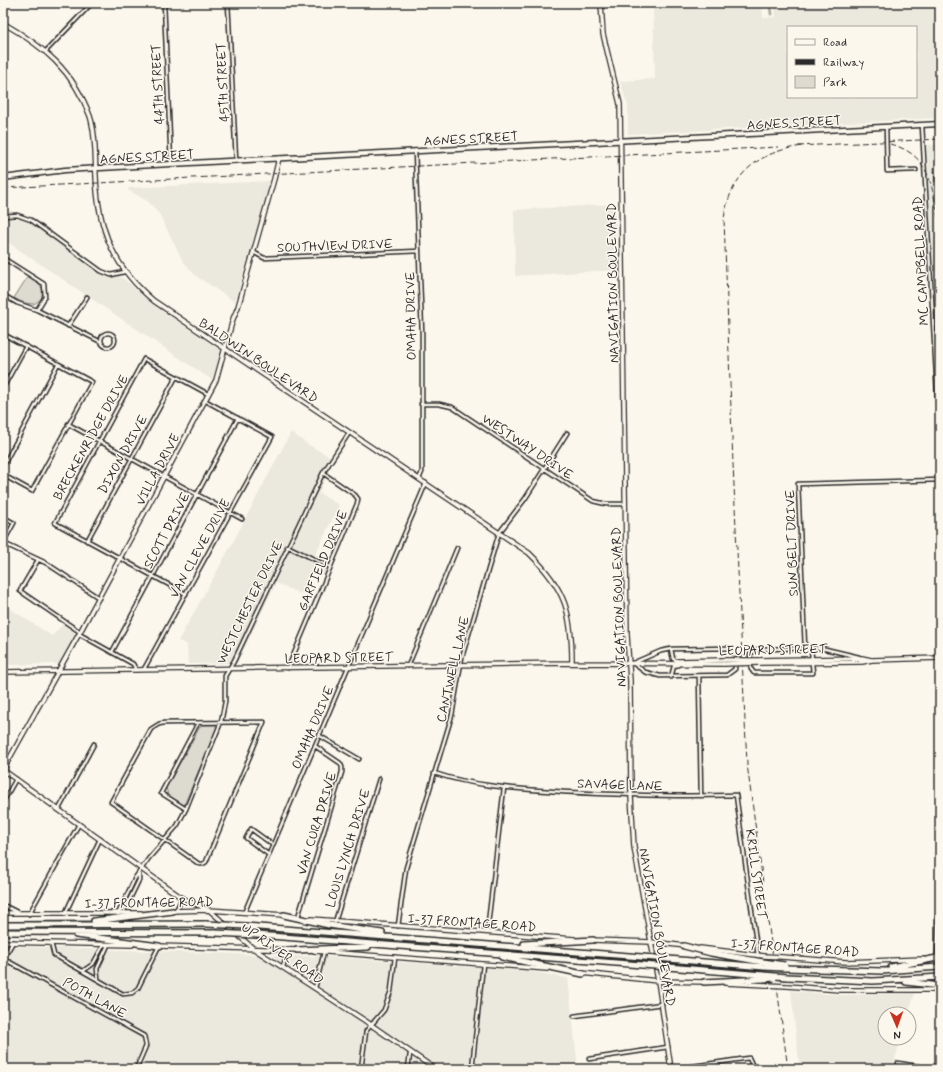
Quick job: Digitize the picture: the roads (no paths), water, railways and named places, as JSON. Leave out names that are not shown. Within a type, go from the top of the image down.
[{"type":"highway","points":[[73,924],[174,911]]},
{"type":"highway","points":[[284,915],[329,925],[429,940]]},
{"type":"highway","points":[[3,924],[206,924],[504,945],[809,969],[882,970],[940,967]]},
{"type":"highway","points":[[3,932],[215,933],[257,935],[668,967],[763,977]]},
{"type":"highway","points":[[64,932],[159,946]]},
{"type":"highway","points":[[504,945],[593,940]]},
{"type":"highway","points":[[684,946],[763,965]]},
{"type":"highway","points":[[297,950],[354,947],[407,947]]},
{"type":"highway","points":[[479,953],[583,974]]},
{"type":"highway","points":[[846,970],[892,967],[938,957]]},
{"type":"highway","points":[[704,982],[763,977],[891,980],[940,977]]},
{"type":"highway","points":[[891,980],[940,986]]},
{"type":"main road","name":"NAVIGATION BOULEVARD","points":[[601,3],[603,34],[620,104],[624,504],[631,663],[631,796],[634,847],[640,887],[652,942],[672,1069]]},
{"type":"main road","points":[[939,3],[940,24]]},
{"type":"main road","name":"BALDWIN BOULEVARD","points":[[3,23],[46,51],[62,66],[82,100],[90,117],[100,216],[108,241],[124,272],[154,301],[349,434],[426,483],[529,553],[542,566],[561,594],[568,610],[572,632],[572,663]]},
{"type":"main road","name":"AGNES STREET","points":[[3,178],[96,168],[940,124]]},
{"type":"main road","name":"VILLA DRIVE","points":[[3,770],[80,633],[216,380],[232,318],[238,307],[278,158]]},
{"type":"main road","name":"LEOPARD STREET","points":[[812,661],[862,658],[872,660]]},
{"type":"main road","name":"LEOPARD STREET","points":[[3,672],[572,663],[759,661],[862,662],[872,660],[940,658]]},
{"type":"main road","name":"UP RIVER ROAD","points":[[3,770],[182,898],[209,910],[254,948],[371,1025],[410,1054],[435,1069]]},
{"type":"main road","name":"I-37 FRONTAGE ROAD","points":[[3,913],[123,914],[209,910],[284,915],[335,922],[398,927],[593,940],[652,942],[758,956],[846,962],[938,957]]},
{"type":"main road","points":[[3,942],[104,943],[297,950],[537,967],[583,974],[658,981],[788,986],[840,990],[940,990]]},
{"type":"street","points":[[46,51],[92,3]]},
{"type":"street","name":"44TH STREET","points":[[164,3],[171,164]]},
{"type":"street","name":"45TH STREET","points":[[228,3],[236,161]]},
{"type":"street","name":"MC CAMPBELL ROAD","points":[[922,125],[940,444]]},
{"type":"street","points":[[886,127],[887,171],[916,170]]},
{"type":"street","name":"OMAHA DRIVE","points":[[415,151],[422,333],[422,472],[418,478]]},
{"type":"street","points":[[3,216],[17,215],[31,220],[101,271],[111,275],[124,272]]},
{"type":"street","name":"SOUTHVIEW DRIVE","points":[[253,252],[264,258],[419,252]]},
{"type":"street","points":[[3,258],[44,284],[45,296],[38,310]]},
{"type":"street","points":[[3,294],[17,303],[38,310],[108,347],[113,345],[115,339],[112,334],[106,333],[101,336],[101,342]]},
{"type":"street","points":[[68,326],[87,297]]},
{"type":"street","points":[[3,334],[92,382],[32,491],[3,475]]},
{"type":"street","points":[[3,388],[26,346]]},
{"type":"street","name":"BRECKENRIDGE DRIVE","points":[[87,541],[55,523],[144,359],[176,377]]},
{"type":"street","points":[[3,466],[58,364]]},
{"type":"street","points":[[176,377],[209,394]]},
{"type":"street","name":"DIXON DRIVE","points":[[87,541],[176,377]]},
{"type":"street","points":[[206,401],[238,418]]},
{"type":"street","name":"WESTWAY DRIVE","points":[[421,404],[452,407],[593,501],[606,504],[624,504]]},
{"type":"street","name":"VAN CLEVE DRIVE","points":[[144,670],[272,436],[238,418]]},
{"type":"street","name":"SCOTT DRIVE","points":[[112,652],[238,418]]},
{"type":"street","points":[[68,424],[242,519]]},
{"type":"street","name":"CANTWELL LANE","points":[[398,927],[406,868],[452,715],[460,665],[499,533],[525,499],[543,468],[567,433]]},
{"type":"street","name":"WESTCHESTER DRIVE","points":[[139,874],[149,858],[177,826],[186,810],[221,722],[225,702],[225,676],[323,473],[349,434]]},
{"type":"street","name":"GARFIELD DRIVE","points":[[288,668],[358,499],[355,495],[323,473]]},
{"type":"street","name":"SUN BELT DRIVE","points":[[805,648],[798,484],[940,480]]},
{"type":"street","name":"OMAHA DRIVE","points":[[245,912],[426,483]]},
{"type":"street","points":[[3,517],[14,523],[3,543],[38,560],[99,598]]},
{"type":"street","points":[[87,541],[186,594]]},
{"type":"street","points":[[287,546],[330,567]]},
{"type":"street","points":[[408,666],[457,548]]},
{"type":"street","points":[[38,560],[20,591],[80,633],[133,664],[136,670]]},
{"type":"street","points":[[727,648],[732,650],[735,654],[735,669],[732,673],[727,675],[671,677],[645,672],[631,663],[661,651],[671,649],[727,648]]},
{"type":"street","points":[[811,648],[813,673],[754,673],[750,669],[750,654],[752,651],[811,648],[830,650],[862,658]]},
{"type":"street","points":[[671,649],[674,658],[678,663],[674,666],[671,677]]},
{"type":"street","points":[[699,676],[700,796]]},
{"type":"street","points":[[221,722],[264,722],[206,862],[199,864],[111,802],[151,729],[159,724],[221,722]]},
{"type":"street","points":[[186,810],[161,793],[198,723]]},
{"type":"street","points":[[320,736],[359,759]]},
{"type":"street","points":[[59,810],[94,744]]},
{"type":"street","name":"VAN CURA DRIVE","points":[[298,917],[342,772],[342,767],[340,764],[315,746]]},
{"type":"street","name":"SAVAGE LANE","points":[[434,773],[455,780],[504,788],[631,796],[736,795]]},
{"type":"street","points":[[3,802],[16,779]]},
{"type":"street","name":"LOUIS LYNCH DRIVE","points":[[335,922],[379,780]]},
{"type":"street","points":[[486,933],[504,788]]},
{"type":"street","name":"KRILL STREET","points":[[736,795],[758,956]]},
{"type":"street","points":[[29,914],[79,824]]},
{"type":"street","points":[[269,855],[246,838],[251,829],[273,845]]},
{"type":"street","points":[[65,914],[100,839]]},
{"type":"street","points":[[118,914],[135,878],[139,874]]},
{"type":"street","points":[[123,914],[139,880],[139,874]]},
{"type":"street","points":[[938,957],[940,881]]},
{"type":"street","points":[[174,911],[182,898]]},
{"type":"street","points":[[3,905],[19,913]]},
{"type":"street","name":"POTH LANE","points":[[13,942],[3,960],[144,1036],[146,1046],[136,1069]]},
{"type":"street","points":[[50,943],[54,955],[123,994],[132,993],[138,988],[159,946]]},
{"type":"street","points":[[83,971],[91,967],[104,943]]},
{"type":"street","points":[[98,980],[97,969],[109,944]]},
{"type":"street","points":[[283,967],[288,950]]},
{"type":"street","points":[[315,989],[324,952]]},
{"type":"street","points":[[361,1069],[366,1031],[384,1010],[391,991],[395,957]]},
{"type":"street","points":[[95,961],[99,963]]},
{"type":"street","points":[[472,1069],[483,963]]},
{"type":"street","points":[[574,1016],[662,1004]]},
{"type":"street","points":[[589,1059],[668,1047]]},
{"type":"street","points":[[408,1069],[410,1054]]},
{"type":"street","points":[[672,1069],[749,1058],[754,1069]]},
{"type":"street","points":[[898,1063],[935,1069]]},
{"type":"waterway","points":[[770,3],[771,14]]},
{"type":"railway","points":[[798,146],[940,139]]},
{"type":"railway","points":[[890,144],[904,149],[915,156],[922,165],[932,186],[940,224]]},
{"type":"railway","points":[[788,1069],[747,764],[733,464],[724,219],[727,203],[733,189],[740,177],[749,168],[760,159],[773,153],[803,146]]},
{"type":"railway","points":[[3,188],[778,147]]},
{"type":"railway","points":[[934,167],[935,185]]}]
